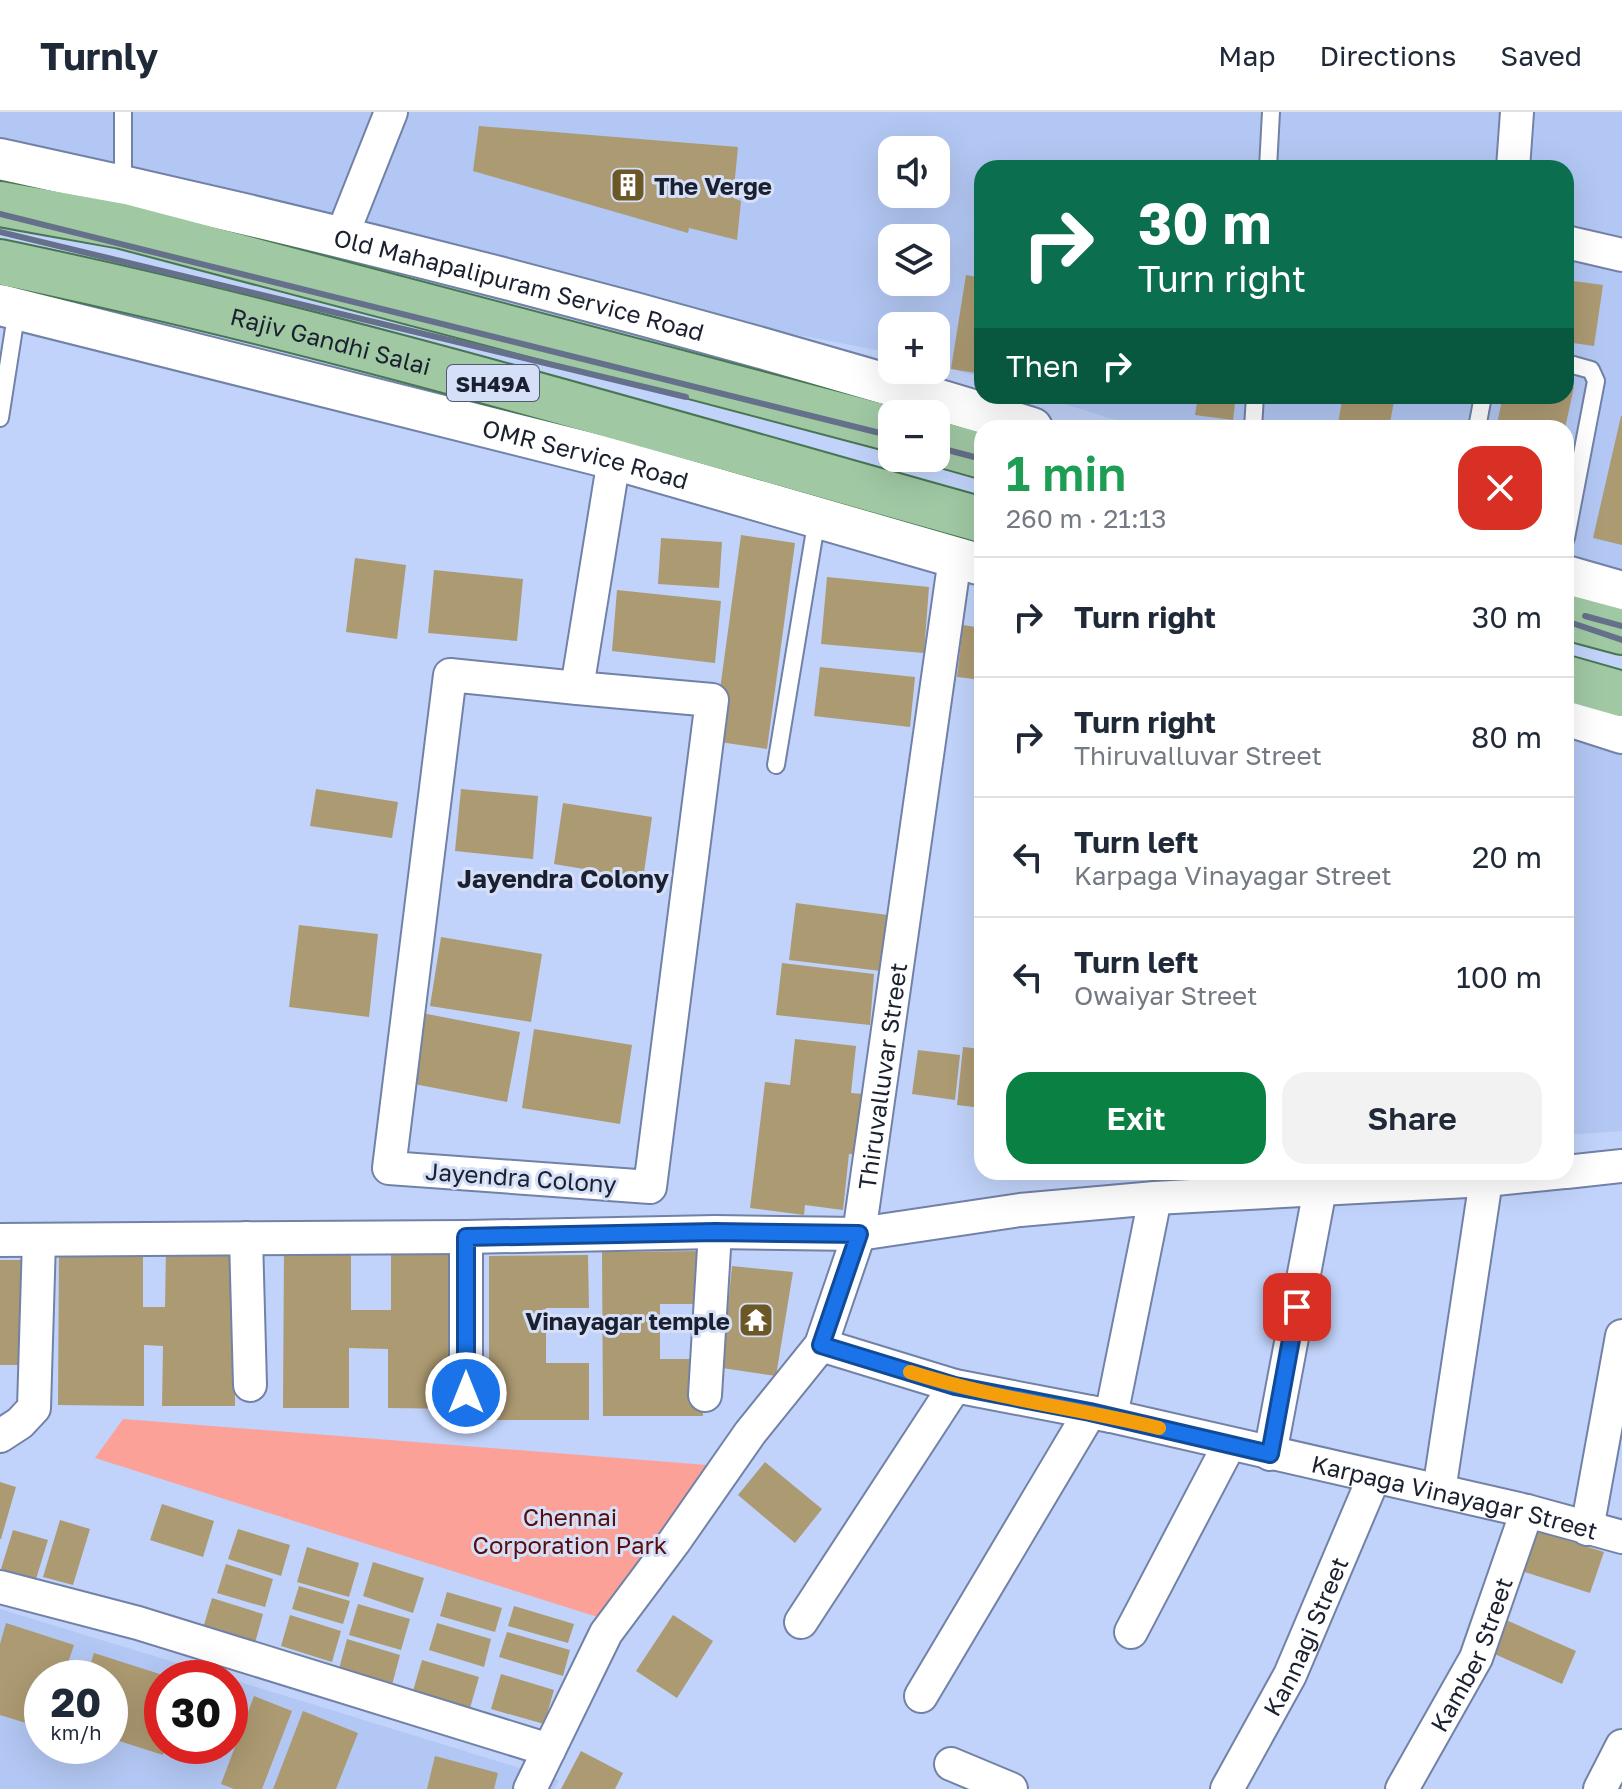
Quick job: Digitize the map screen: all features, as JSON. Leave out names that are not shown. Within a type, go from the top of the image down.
[{"type":"main road","name":"SH49A","points":[[0,204],[122,226],[878,425]]},
{"type":"main road","name":"Rajiv Gandhi Salai","points":[[14,286],[105,284],[609,414],[974,518]]},
{"type":"main road","points":[[950,447],[974,454]]},
{"type":"main road","points":[[1574,619],[1622,632]]},
{"type":"main road","points":[[1574,680],[1622,694]]},
{"type":"street","points":[[341,238],[391,112]]},
{"type":"street","points":[[1514,160],[1517,112]]},
{"type":"street","name":"Old Mahapalipuram Service Road","points":[[0,159],[532,285],[903,388],[1006,420]]},
{"type":"street","points":[[1574,244],[1622,255]]},
{"type":"street","name":"OMR Service Road","points":[[14,286],[968,562]]},
{"type":"street","points":[[577,688],[614,459]]},
{"type":"street","name":"Thiruvalluvar Street","points":[[530,1789],[606,1633],[750,1433],[821,1345],[859,1234],[968,562]]},
{"type":"street","points":[[1574,578],[1622,592]]},
{"type":"street","name":"Jayendra Colony","points":[[450,675],[577,688],[712,700],[650,1187],[389,1168],[450,675]]},
{"type":"street","points":[[1574,718],[1622,733]]},
{"type":"street","points":[[1574,1171],[1622,1166]]},
{"type":"street","points":[[0,1240],[715,1232],[859,1234],[1020,1210],[1155,1198],[1486,1180],[1439,1491]]},
{"type":"street","points":[[1270,1454],[1320,1189]]},
{"type":"street","points":[[921,1696],[1100,1414],[1155,1198]]},
{"type":"street","points":[[705,1395],[715,1232]]},
{"type":"street","points":[[466,1237],[466,1393]]},
{"type":"street","points":[[246,1238],[250,1385]]},
{"type":"street","points":[[0,1436],[20,1423],[34,1408],[39,1240]]},
{"type":"street","points":[[1587,1529],[1622,1336]]},
{"type":"street","name":"Karpaga Vinayagar Street","points":[[821,1345],[955,1386],[1100,1414],[1527,1511],[1622,1537]]},
{"type":"street","points":[[801,1622],[955,1386]]},
{"type":"street","points":[[1131,1632],[1229,1445]]},
{"type":"street","name":"Kannagi Street","points":[[1227,1789],[1290,1675],[1374,1477]]},
{"type":"street","name":"Kamber Street","points":[[1402,1789],[1476,1658],[1527,1511]]},
{"type":"street","points":[[0,1587],[138,1623],[549,1750]]},
{"type":"street","points":[[1600,1789],[1622,1746]]},
{"type":"street","points":[[951,1764],[1011,1789]]},
{"type":"lane","points":[[123,112],[123,186]]},
{"type":"lane","points":[[1268,160],[1271,112]]},
{"type":"lane","points":[[0,418],[14,286]]},
{"type":"lane","points":[[1574,365],[1591,370],[1596,381],[1574,496]]},
{"type":"lane","points":[[776,765],[817,518]]},
{"type":"shaded area","points":[[0,112],[1622,112],[1622,578],[1574,563],[1574,420],[1116,420],[1064,404],[1574,404],[1574,160],[974,160],[974,376],[950,368],[950,312],[878,312],[878,350],[0,181]]},
{"type":"shaded area","points":[[1574,734],[1622,745],[1622,1131],[1574,1134]]},
{"type":"shaded area","points":[[0,1609],[167,1660],[144,1660],[144,1764],[248,1764],[248,1685],[559,1780],[554,1789],[0,1789]]},
{"type":"green space","name":"Chennai Corporation Park","points":[[123,1419],[707,1465],[604,1619],[95,1458]]},
{"type":"building","name":"The Verge","points":[[479,126],[738,147],[733,198],[741,201],[737,240],[689,228],[688,233],[473,171]]},
{"type":"building","points":[[966,275],[974,276],[974,373],[951,369]]},
{"type":"building","points":[[1574,281],[1603,285],[1594,346],[1574,343]]},
{"type":"building","points":[[1197,404],[1235,404],[1233,420],[1195,415]]},
{"type":"building","points":[[1342,404],[1394,404],[1390,420],[1338,420]]},
{"type":"building","points":[[1501,404],[1570,404],[1567,420],[1498,420]]},
{"type":"building","points":[[1622,416],[1622,545],[1593,538]]},
{"type":"building","points":[[741,535],[795,543],[767,749],[713,741]]},
{"type":"building","points":[[661,538],[722,542],[719,588],[658,584]]},
{"type":"building","points":[[355,558],[406,565],[397,639],[346,632]]},
{"type":"building","points":[[434,570],[523,579],[517,641],[428,633]]},
{"type":"building","points":[[827,577],[929,587],[924,653],[821,644]]},
{"type":"building","points":[[617,590],[721,601],[715,663],[612,651]]},
{"type":"building","points":[[963,625],[974,627],[974,679],[957,677]]},
{"type":"building","points":[[820,667],[915,677],[910,727],[814,716]]},
{"type":"building","points":[[316,789],[398,802],[392,838],[310,826]]},
{"type":"building","points":[[461,789],[538,796],[533,859],[455,851]]},
{"type":"building","points":[[563,803],[652,817],[643,879],[554,864]]},
{"type":"building","points":[[796,903],[888,915],[881,971],[789,960]]},
{"type":"building","points":[[299,925],[378,934],[369,1017],[289,1007]]},
{"type":"building","points":[[441,937],[542,954],[531,1022],[430,1006]]},
{"type":"building","points":[[782,963],[874,974],[870,1025],[776,1015]]},
{"type":"building","points":[[422,1013],[520,1032],[507,1102],[409,1083]]},
{"type":"building","points":[[534,1029],[632,1045],[620,1124],[522,1108]]},
{"type":"building","points":[[795,1039],[856,1046],[851,1093],[865,1094],[858,1155],[849,1154],[843,1210],[805,1205],[804,1215],[750,1208],[765,1082],[790,1085]]},
{"type":"building","points":[[963,1047],[974,1048],[974,1107],[957,1105]]},
{"type":"building","points":[[918,1050],[960,1055],[955,1100],[912,1094]]},
{"type":"building","points":[[59,1246],[143,1247],[143,1307],[165,1307],[166,1247],[235,1247],[235,1406],[162,1406],[163,1346],[144,1345],[144,1406],[58,1405]]},
{"type":"building","points":[[284,1249],[351,1249],[351,1310],[391,1310],[391,1249],[461,1250],[461,1409],[388,1408],[388,1349],[349,1348],[349,1408],[283,1408]]},
{"type":"building","points":[[702,1251],[703,1304],[660,1304],[660,1359],[702,1359],[703,1416],[603,1416],[602,1252]]},
{"type":"building","points":[[588,1255],[589,1308],[546,1308],[546,1363],[589,1363],[589,1420],[489,1420],[489,1256]]},
{"type":"building","points":[[0,1260],[31,1260],[29,1365],[0,1365]]},
{"type":"building","name":"Vinayagar temple","points":[[732,1266],[793,1272],[776,1376],[722,1368]]},
{"type":"building","points":[[765,1462],[822,1509],[795,1543],[738,1495]]},
{"type":"building","points":[[0,1482],[16,1487],[1,1539],[0,1539]]},
{"type":"building","points":[[162,1504],[214,1521],[203,1557],[150,1540]]},
{"type":"building","points":[[60,1520],[90,1529],[73,1585],[43,1577]]},
{"type":"building","points":[[238,1529],[290,1545],[281,1576],[228,1559]]},
{"type":"building","points":[[13,1530],[48,1540],[36,1579],[1,1569]]},
{"type":"building","points":[[1535,1530],[1604,1552],[1590,1593],[1522,1571]]},
{"type":"building","points":[[307,1547],[359,1563],[349,1597],[297,1582]]},
{"type":"building","points":[[373,1562],[424,1578],[413,1613],[363,1596]]},
{"type":"building","points":[[226,1564],[273,1579],[265,1607],[217,1593]]},
{"type":"building","points":[[299,1586],[350,1601],[343,1624],[292,1609]]},
{"type":"building","points":[[447,1592],[502,1608],[495,1632],[440,1616]]},
{"type":"building","points":[[212,1598],[263,1614],[255,1643],[203,1628]]},
{"type":"building","points":[[358,1604],[410,1619],[401,1650],[349,1635]]},
{"type":"building","points":[[514,1606],[574,1624],[568,1643],[508,1626]]},
{"type":"building","points":[[290,1615],[341,1631],[332,1662],[281,1646]]},
{"type":"building","points":[[673,1615],[713,1641],[677,1698],[636,1671]]},
{"type":"building","points":[[1504,1619],[1576,1651],[1562,1684],[1490,1652]]},
{"type":"building","points":[[6,1623],[74,1645],[69,1660],[24,1660],[24,1722],[0,1715],[0,1644]]},
{"type":"building","points":[[437,1623],[491,1639],[484,1667],[429,1650]]},
{"type":"building","points":[[507,1632],[570,1650],[563,1676],[499,1657]]},
{"type":"building","points":[[347,1639],[400,1655],[392,1685],[339,1669]]},
{"type":"building","points":[[94,1653],[116,1660],[92,1660]]},
{"type":"building","points":[[422,1660],[479,1677],[470,1708],[413,1691]]},
{"type":"building","points":[[128,1664],[144,1669],[144,1749],[128,1744]]},
{"type":"building","points":[[501,1674],[554,1690],[544,1724],[491,1709]]},
{"type":"building","points":[[254,1696],[292,1711],[262,1789],[234,1789],[221,1784],[228,1764],[248,1764],[248,1712]]},
{"type":"building","points":[[303,1711],[358,1733],[336,1789],[273,1789]]},
{"type":"building","points":[[581,1751],[623,1773],[615,1789],[561,1789]]},
{"type":"building","points":[[435,1756],[498,1773],[494,1789],[427,1789]]},
{"type":"railway","points":[[0,214],[878,433]]},
{"type":"railway","points":[[0,232],[686,397]]},
{"type":"railway","points":[[950,451],[974,457]]},
{"type":"railway","points":[[1585,616],[1622,626]]},
{"type":"railway","points":[[1574,624],[1622,640]]},
{"type":"slow traffic","points":[[910,1372],[955,1386],[1159,1428]]},
{"type":"place","name":"The Verge","points":[[628,185]]},
{"type":"place","name":"Vinayagar temple","points":[[756,1320]]},
{"type":"district","name":"Jayendra Colony","points":[[563,878]]},
{"type":"route","points":[[466,1393],[466,1237],[715,1232],[859,1234],[821,1345],[955,1386],[1090,1412],[1270,1454],[1297,1307]]}]
